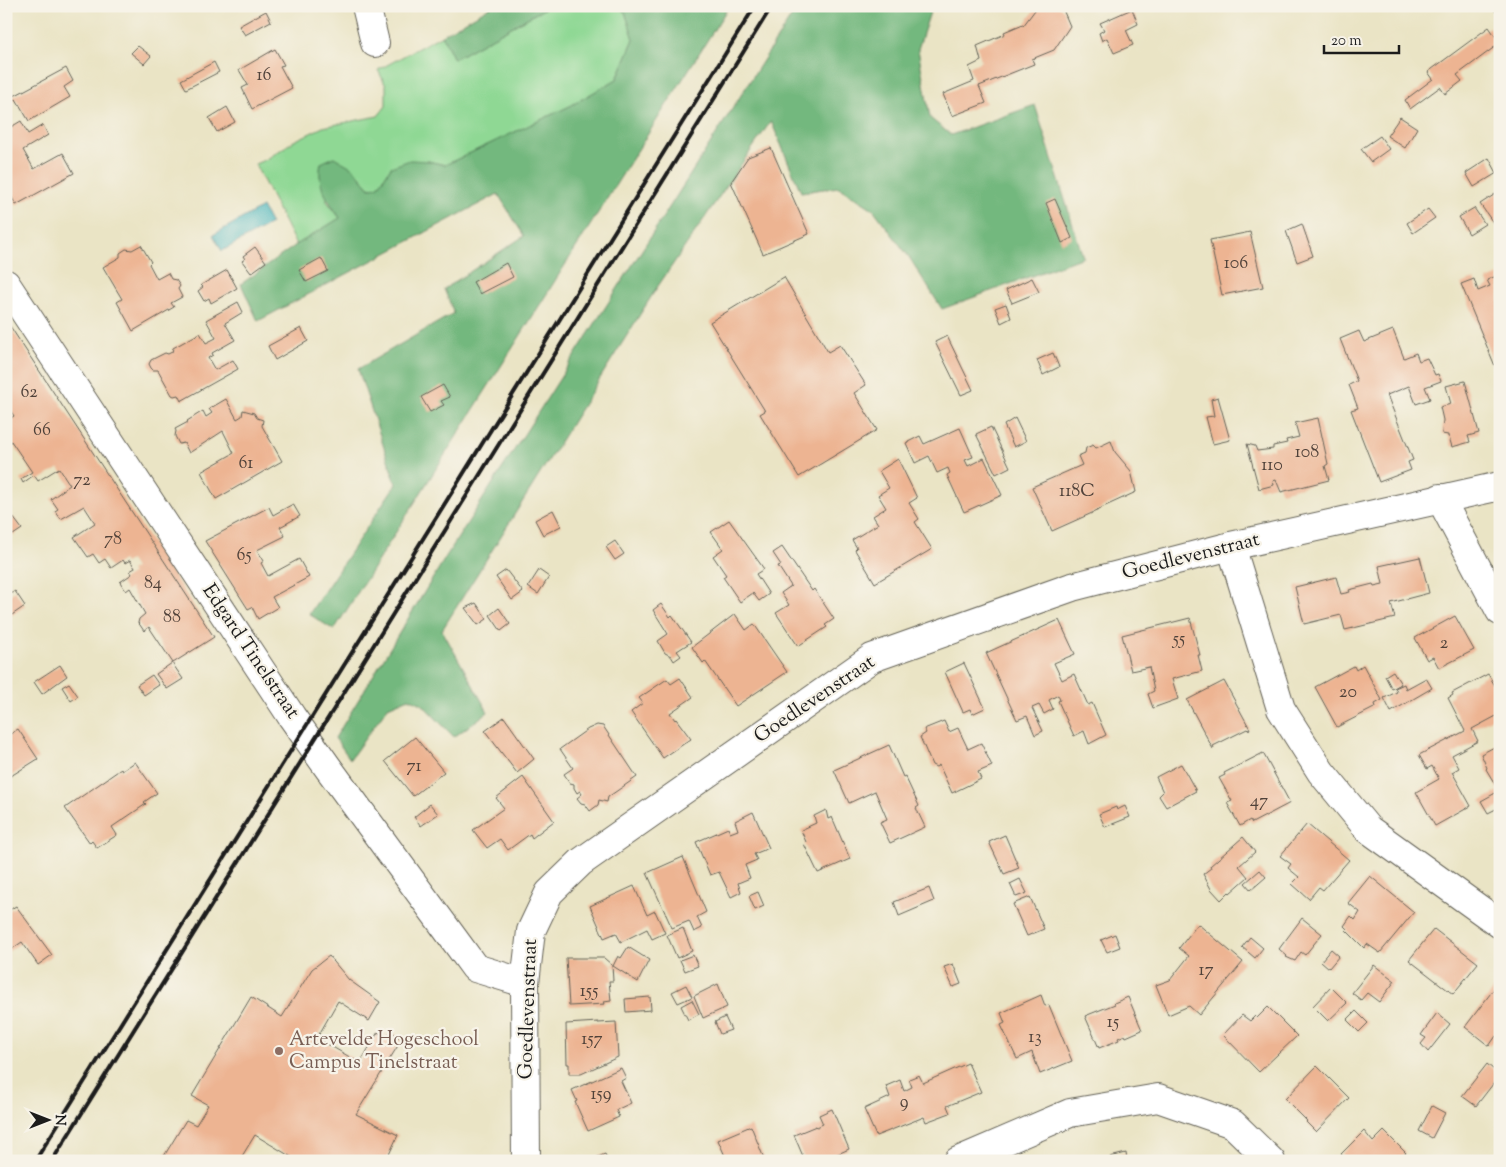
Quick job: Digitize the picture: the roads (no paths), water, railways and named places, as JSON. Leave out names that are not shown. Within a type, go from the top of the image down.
[{"type":"street","points":[[366,6],[375,43]]},
{"type":"street","name":"Edgard Tinelstraat","points":[[6,284],[292,717],[475,968],[525,982]]},
{"type":"street","name":"Goedlevenstraat","points":[[526,1161],[525,982],[531,931],[549,893],[581,862],[872,658],[1072,587],[1231,546],[1500,486]]},
{"type":"street","points":[[1440,498],[1500,611]]},
{"type":"street","points":[[1231,546],[1282,709],[1321,772],[1368,830],[1500,924]]},
{"type":"street","points":[[958,1161],[1070,1113],[1158,1098],[1233,1124],[1270,1161]]},
{"type":"water","points":[[262,207],[271,224],[222,251],[213,235]]},
{"type":"railway","points":[[35,1161],[755,6]]},
{"type":"railway","points":[[52,1161],[772,6]]},
{"type":"place","name":"Artevelde Hogeschool Campus Tinelstraat","points":[[279,1051]]}]
